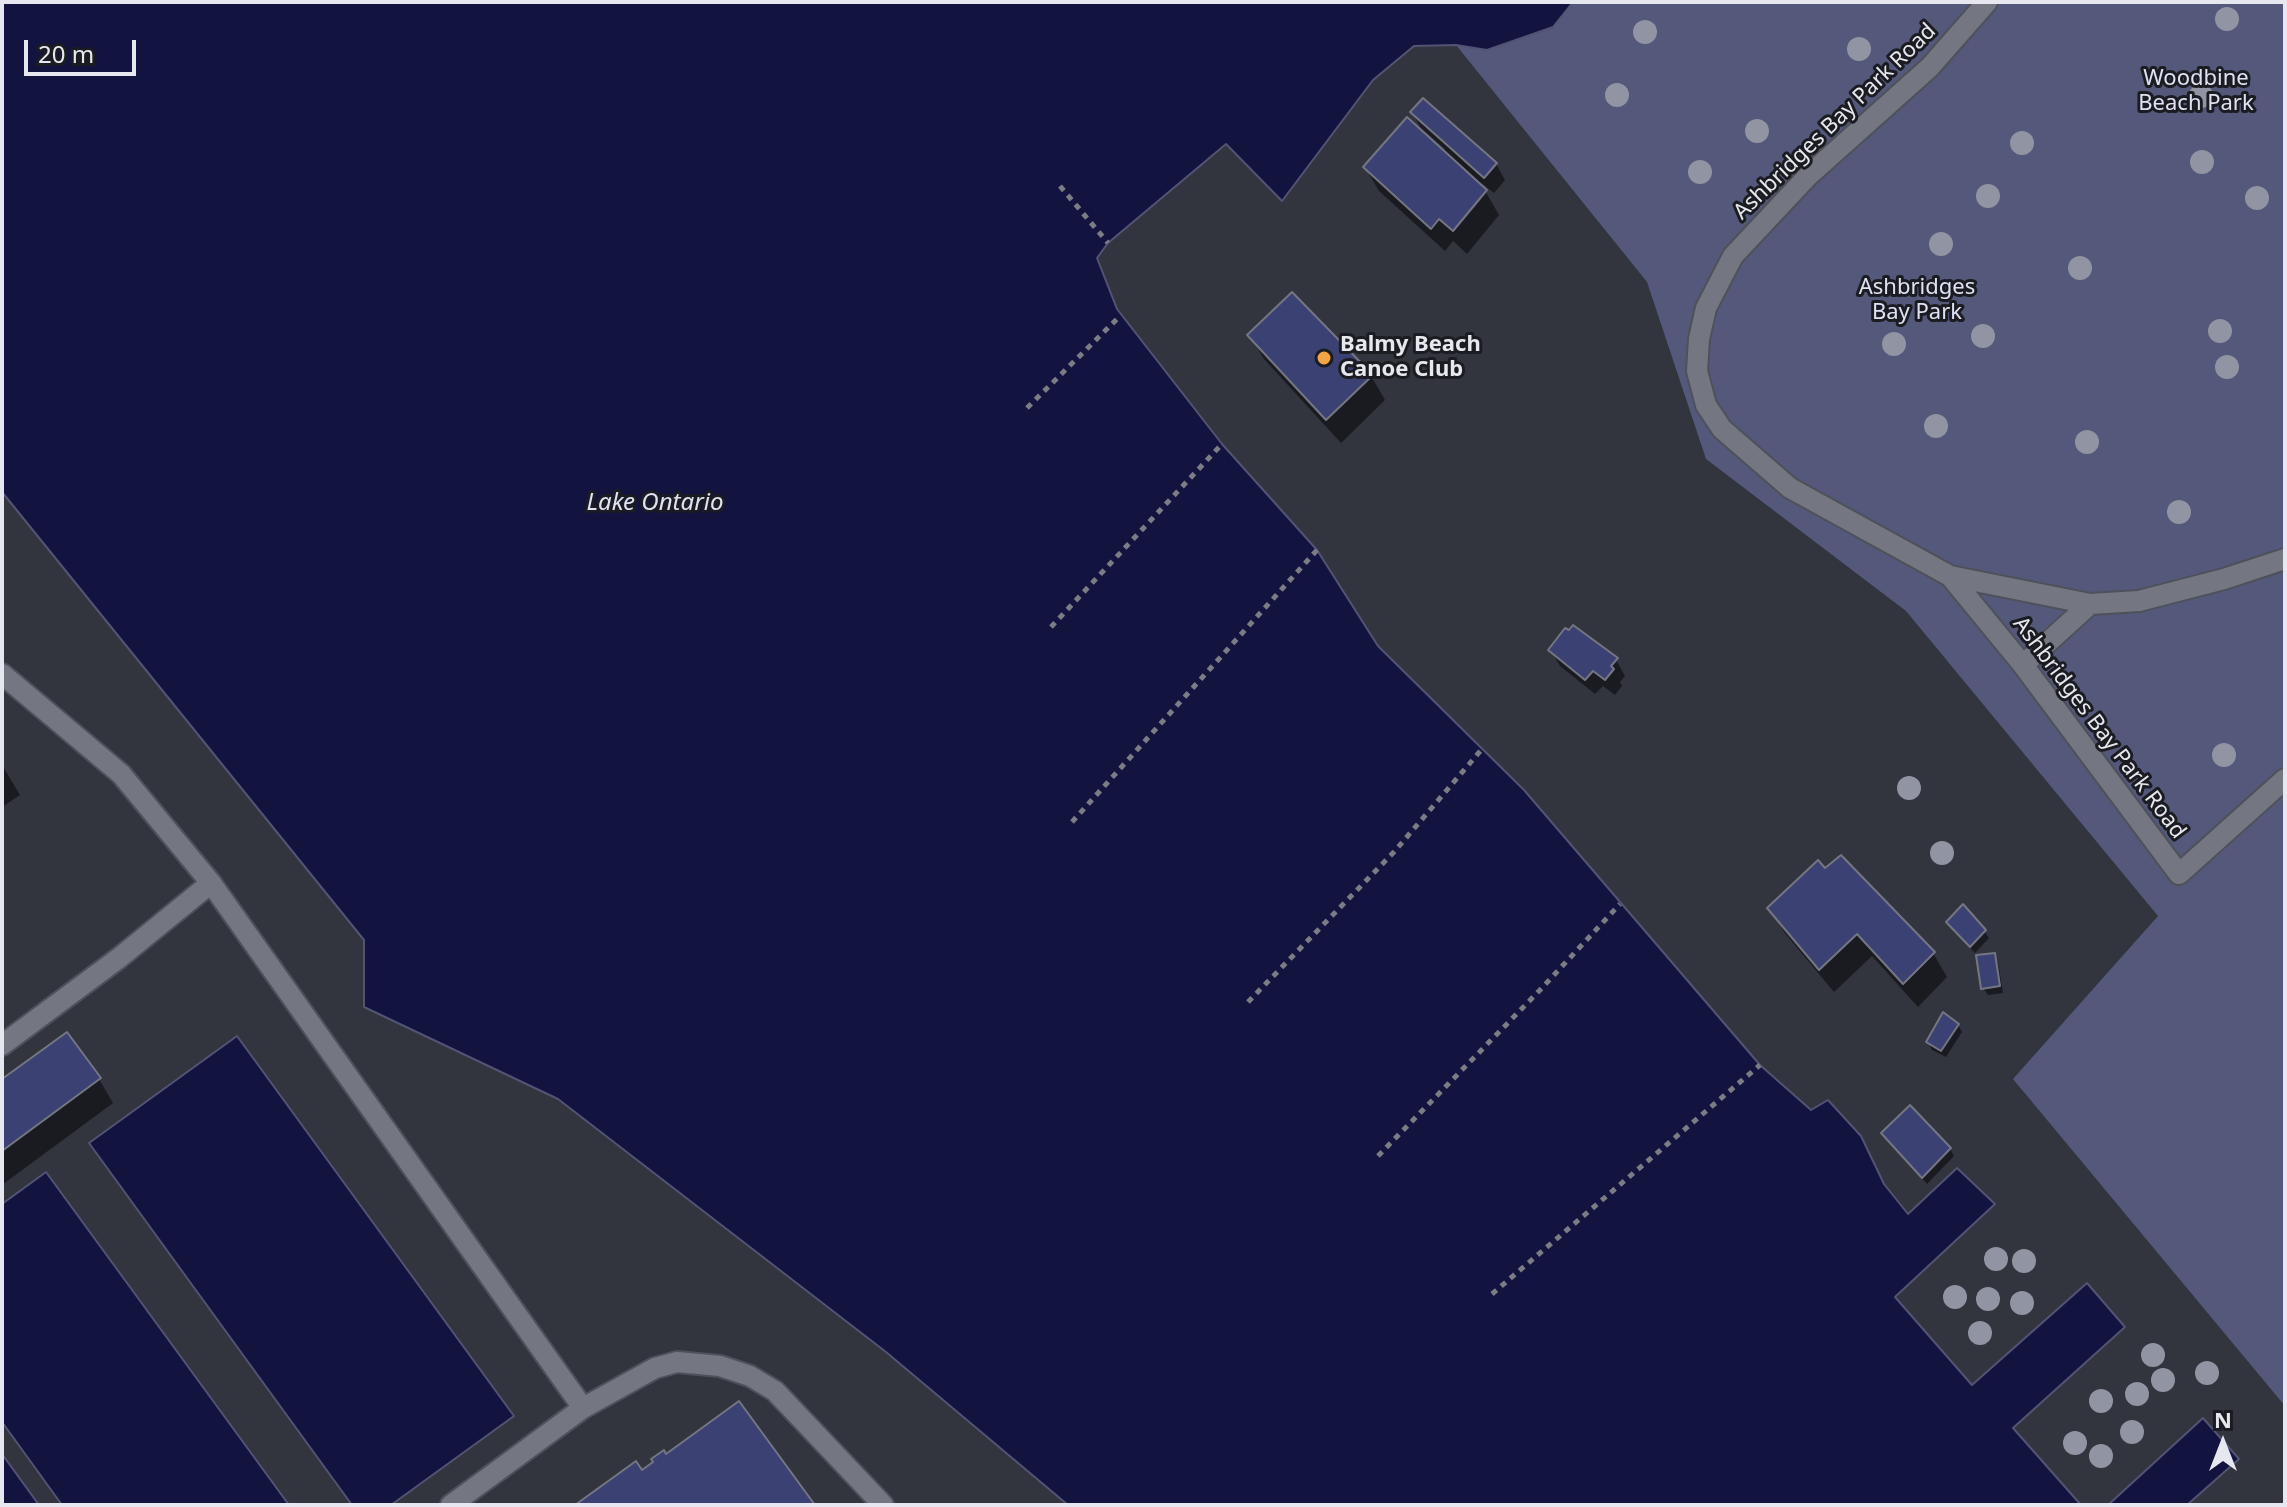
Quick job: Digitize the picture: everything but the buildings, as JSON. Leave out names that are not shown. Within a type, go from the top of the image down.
[{"type":"lane","name":"Ashbridges Bay Park Road","points":[[1987,2],[1930,67],[1808,176],[1733,256],[1706,308],[1699,339],[1697,371],[1706,405],[1722,429],[1790,488],[1950,576],[2090,604],[2139,601],[2285,559]]},
{"type":"lane","name":"Ashbridges Bay Park Road","points":[[1950,576],[2023,665],[2179,874],[2285,779]]},
{"type":"lane","points":[[2023,665],[2090,604]]},
{"type":"lane","points":[[2,674],[121,774],[211,883],[583,1408]]},
{"type":"lane","points":[[2,1045],[119,958],[211,883]]},
{"type":"lane","points":[[451,1505],[583,1408],[667,1364],[699,1363],[733,1370],[761,1381],[786,1401],[883,1505]]},
{"type":"path","points":[[1060,186],[1108,243]]},
{"type":"path","points":[[1027,408],[1117,319]]},
{"type":"path","points":[[1051,627],[1222,444]]},
{"type":"path","points":[[1072,822],[1317,550]]},
{"type":"path","points":[[1248,1002],[1394,852],[1482,749]]},
{"type":"path","points":[[1378,1156],[1620,904]]},
{"type":"path","points":[[1492,1294],[1760,1065]]},
{"type":"green space","name":"Ashbridges Bay Park","points":[[1573,2],[2285,2],[2285,1406],[2013,1079],[2158,916],[1906,611],[1706,459],[1647,282],[1456,45],[1487,50],[1553,28]]},
{"type":"water","name":"Lake Ontario","points":[[2,2],[1573,2],[1553,27],[1487,50],[1456,45],[1414,46],[1373,80],[1282,201],[1226,144],[1108,243],[1097,258],[1117,309],[1222,444],[1317,550],[1378,646],[1524,790],[1760,1065],[1811,1110],[1828,1100],[1861,1136],[1884,1184],[1908,1214],[1957,1168],[1995,1204],[1895,1297],[1972,1385],[2087,1283],[2125,1327],[2013,1428],[2081,1505],[1068,1505],[886,1352],[558,1099],[364,1007],[364,940],[2,492]]},
{"type":"water","points":[[237,1036],[514,1416],[391,1505],[352,1505],[89,1143]]},
{"type":"water","points":[[46,1172],[289,1505],[62,1505],[2,1422],[2,1204]]},
{"type":"water","points":[[2203,1418],[2239,1459],[2187,1505],[2108,1505]]},
{"type":"water","points":[[2,1454],[39,1505],[2,1505]]},
{"type":"place","name":"Balmy Beach Canoe Club","points":[[1324,358]]},
{"type":"park label","name":"Woodbine Beach Park","points":[[2196,92]]}]
